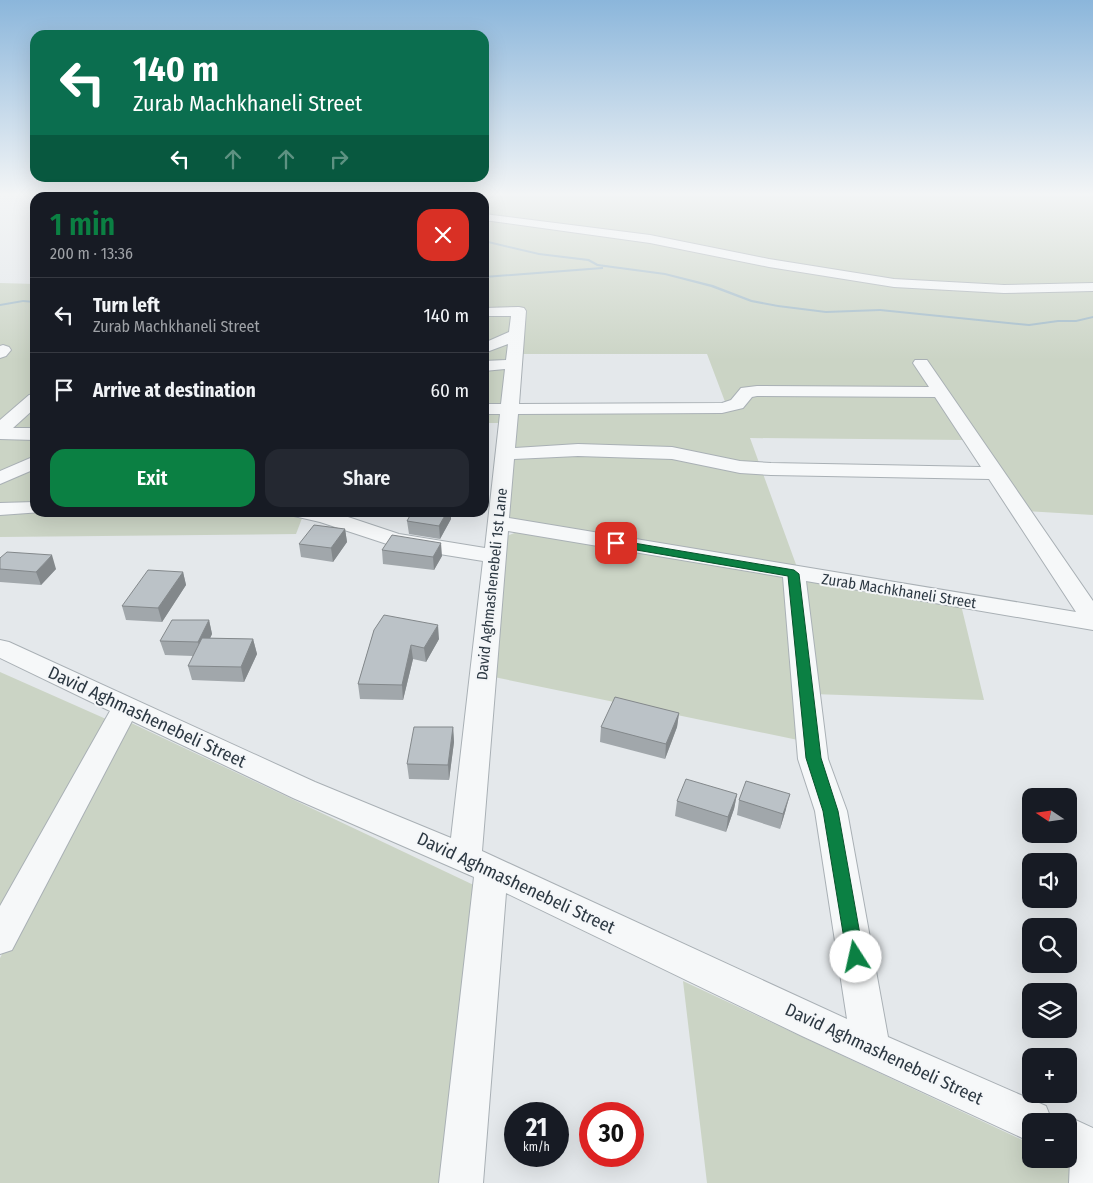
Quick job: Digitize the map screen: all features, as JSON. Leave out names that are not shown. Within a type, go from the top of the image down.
[{"type":"street","points":[[701,249],[769,263],[894,283],[1004,289],[1093,286]]},
{"type":"street","name":"David Aghmashenebeli 1st Lane","points":[[461,1183],[498,523],[492,490],[505,454],[519,311],[489,312]]},
{"type":"street","points":[[489,346],[516,335]]},
{"type":"street","points":[[921,363],[1093,620]]},
{"type":"street","points":[[489,366],[514,364]]},
{"type":"street","points":[[489,409],[722,408],[737,404],[747,392],[757,391],[940,392]]},
{"type":"street","points":[[0,431],[30,404]]},
{"type":"street","points":[[0,431],[30,434]]},
{"type":"street","points":[[505,454],[578,450],[672,453],[740,467],[995,474]]},
{"type":"street","points":[[0,478],[30,464]]},
{"type":"street","points":[[0,509],[30,508]]},
{"type":"street","points":[[329,517],[396,540],[495,556]]},
{"type":"street","name":"Zurab Machkhaneli Street","points":[[498,523],[794,574],[1093,620]]},
{"type":"street","points":[[794,574],[814,758],[831,811],[872,1048]]},
{"type":"street","name":"David Aghmashenebeli Street","points":[[0,648],[304,790],[478,864],[1022,1117]]},
{"type":"street","points":[[0,939],[126,707]]},
{"type":"green space","points":[[489,249],[1093,249],[1093,515],[1025,511],[922,360],[915,359],[965,440],[750,438],[798,570],[490,515],[500,423],[489,423]],"holes":[[[521,354],[707,354],[727,407],[515,407]]]},
{"type":"green space","points":[[0,283],[30,284],[30,517],[302,517],[296,534],[0,537]]},
{"type":"green space","points":[[517,532],[779,575],[787,581],[798,740],[494,677],[507,536]]},
{"type":"green space","points":[[804,580],[961,605],[984,700],[813,694]]},
{"type":"green space","points":[[0,672],[106,719],[0,915]]},
{"type":"green space","points":[[125,720],[480,888],[448,1183],[0,1183],[0,958]]},
{"type":"green space","points":[[683,981],[1022,1140],[1022,1168],[1076,1168],[1076,1183],[707,1183]]},
{"type":"building","points":[[409,517],[444,517],[439,526],[407,521]]},
{"type":"building","points":[[314,525],[345,529],[331,548],[299,544]]},
{"type":"building","points":[[392,535],[441,543],[433,557],[382,550]]},
{"type":"building","points":[[7,552],[52,555],[36,572],[0,569],[0,558]]},
{"type":"building","points":[[148,570],[183,572],[158,608],[122,606]]},
{"type":"building","points":[[384,615],[438,625],[424,648],[411,645],[402,685],[358,684],[374,630]]},
{"type":"building","points":[[172,620],[209,620],[198,642],[160,641]]},
{"type":"building","points":[[202,638],[253,639],[241,667],[188,666]]},
{"type":"building","points":[[615,697],[679,713],[666,744],[601,727]]},
{"type":"building","points":[[414,727],[453,727],[448,765],[407,764]]},
{"type":"building","points":[[686,779],[737,794],[728,817],[677,801]]},
{"type":"building","points":[[746,781],[790,794],[783,814],[739,800]]},
{"type":"waterway","points":[[519,249],[539,254],[589,260],[597,265],[665,274],[712,286],[751,301],[826,312],[880,310],[1029,325],[1058,321],[1076,321],[1093,317]]},
{"type":"waterway","points":[[489,277],[602,268]]},
{"type":"waterway","points":[[0,305],[30,302]]},
{"type":"route","points":[[616,543],[794,574],[814,758],[831,811],[856,957]]}]
